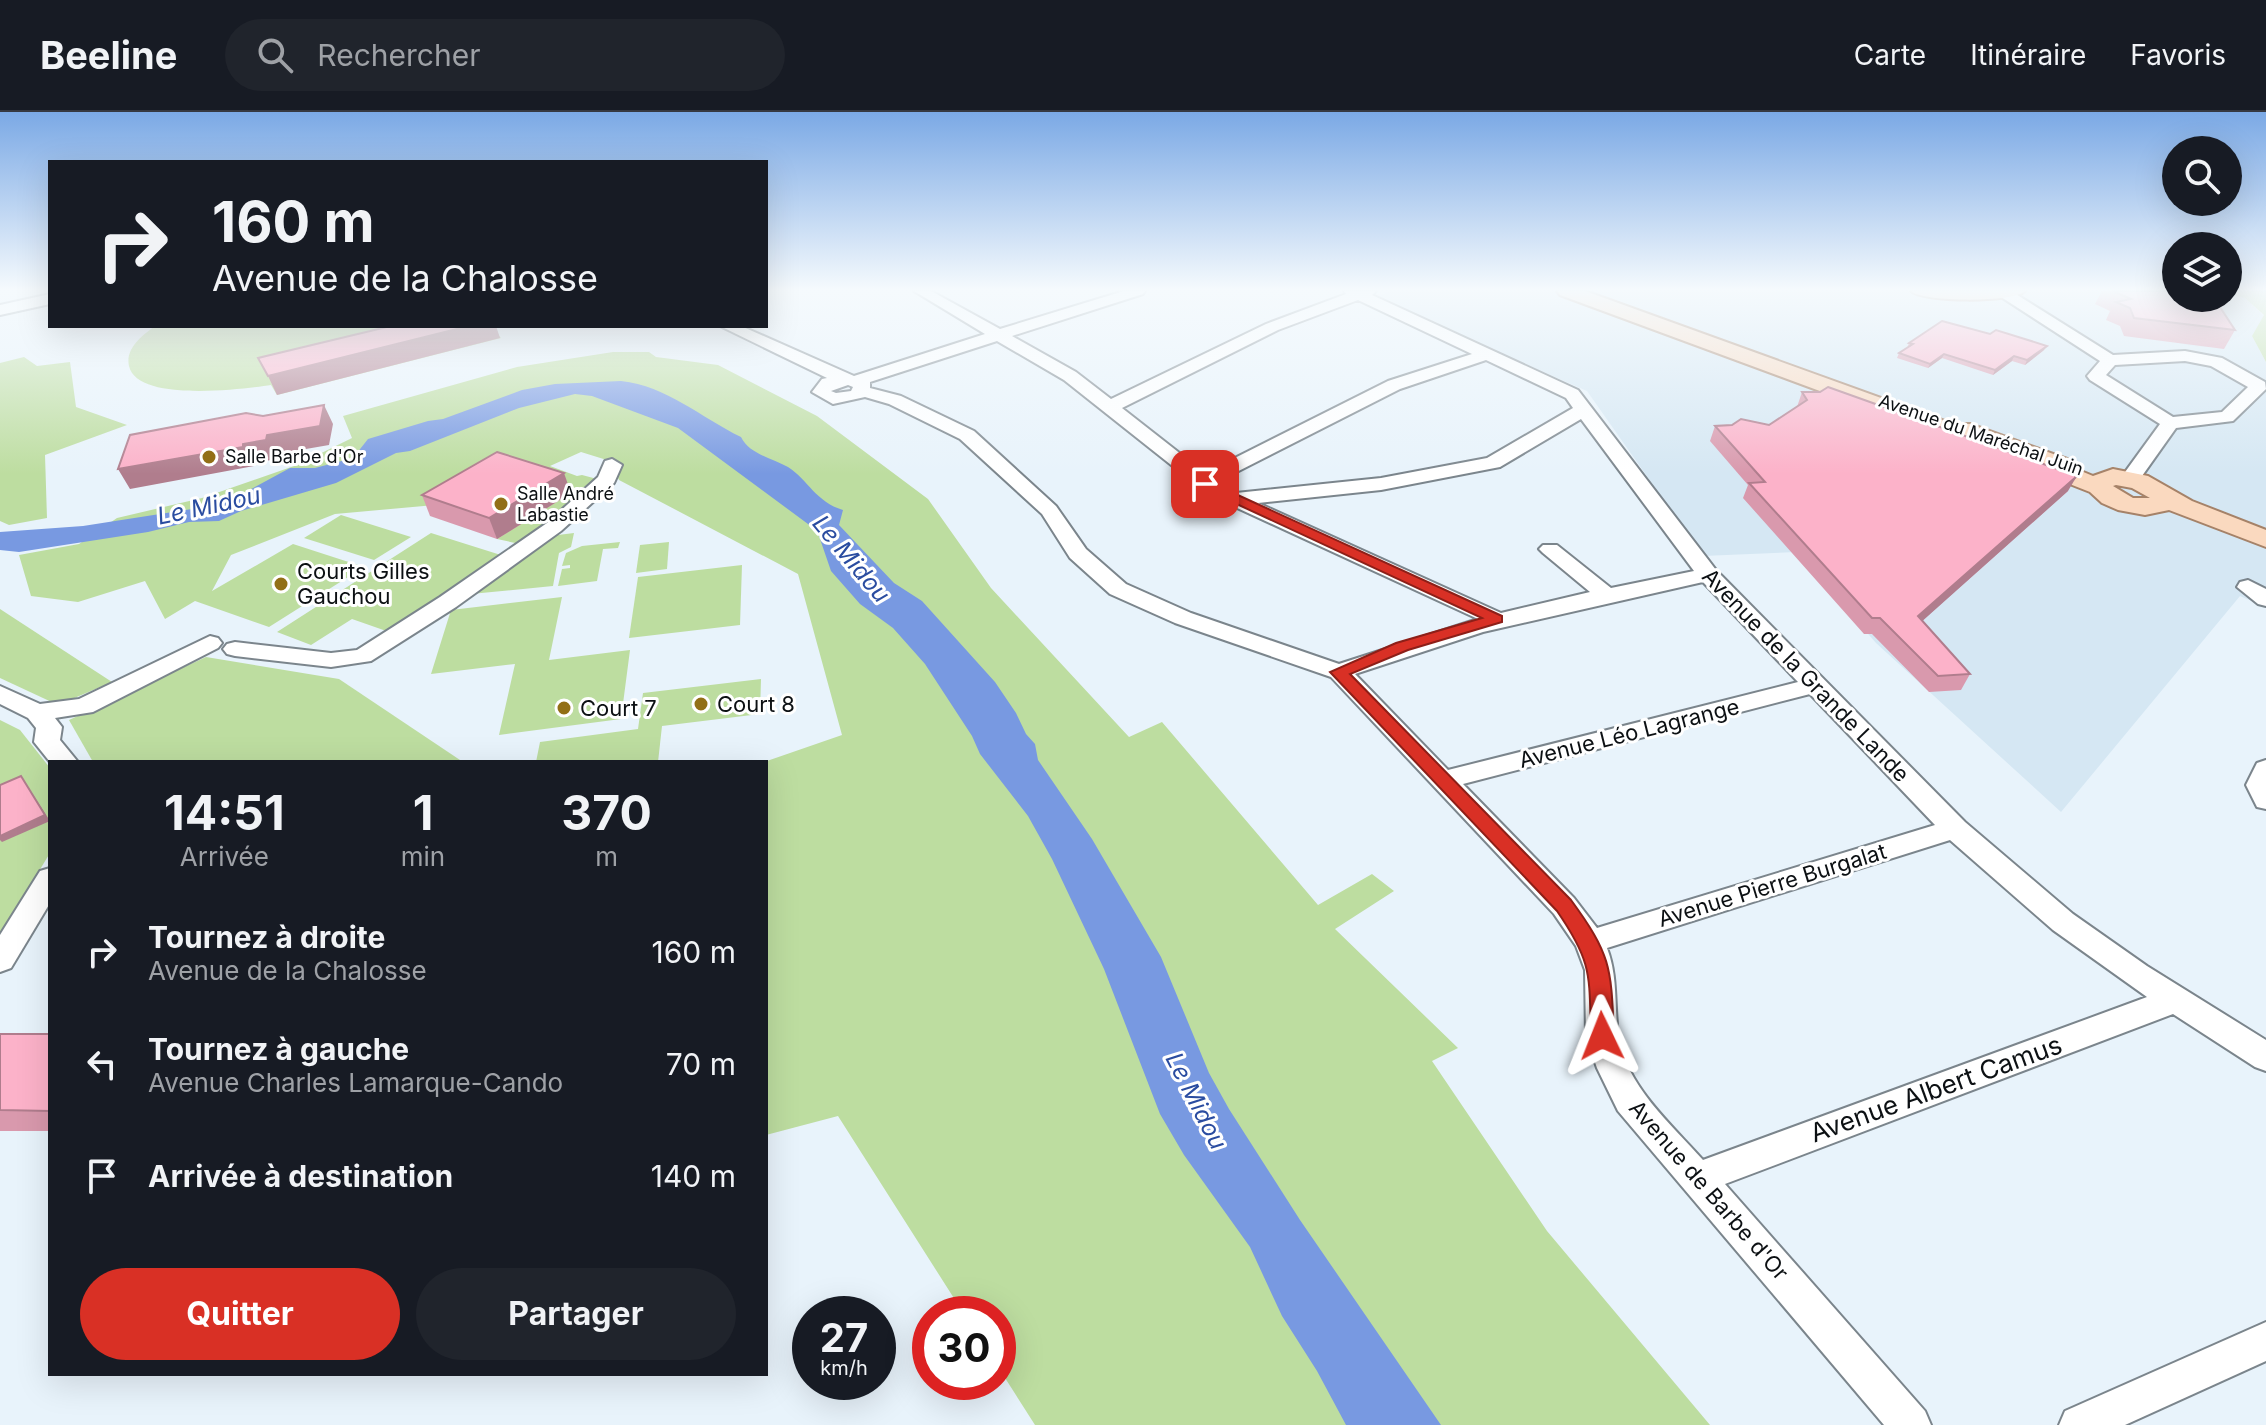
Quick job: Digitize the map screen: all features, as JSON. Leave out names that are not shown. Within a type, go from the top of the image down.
[{"type":"main road","name":"Avenue du Maréchal Juin","points":[[1743,352],[2114,481]]},
{"type":"main road","name":"Avenue du Maréchal Juin","points":[[1748,352],[2061,466],[2114,481]]},
{"type":"main road","points":[[2114,481],[2120,501],[2157,502],[2266,541]]},
{"type":"street","name":"Avenue de Barbe d'Or","points":[[785,352],[967,435],[1049,510],[1078,553],[1118,589],[1183,618],[1339,672],[1564,906],[1590,942],[1600,970],[1602,1036],[1613,1068],[1630,1101],[1911,1425]]},
{"type":"street","points":[[797,358],[822,379],[822,395],[833,399],[853,397],[854,384],[951,352]]},
{"type":"street","points":[[1029,352],[1070,376],[1201,482],[1496,619]]},
{"type":"street","points":[[1109,407],[1221,352]]},
{"type":"street","name":"Avenue de la Grande Lande","points":[[1485,352],[1565,389],[1585,409],[1708,575],[1955,829],[2063,922],[2175,1000],[2266,1057]]},
{"type":"street","points":[[2099,352],[2110,360],[2185,356],[2216,362],[2259,386],[2227,417],[2170,423],[2096,376],[2110,360]]},
{"type":"street","points":[[1201,482],[1394,385],[1489,354]]},
{"type":"street","points":[[1234,499],[1381,484],[1493,463],[1585,409]]},
{"type":"street","points":[[2114,481],[2150,449],[2170,423]]},
{"type":"street","points":[[235,649],[331,660],[363,656],[448,602],[554,527],[607,479],[612,465]]},
{"type":"street","points":[[1550,549],[1608,596]]},
{"type":"street","points":[[1339,672],[1402,647],[1496,619],[1708,575]]},
{"type":"street","points":[[37,712],[84,706],[210,643]]},
{"type":"street","name":"Avenue Léo Lagrange","points":[[1444,780],[1813,686]]},
{"type":"street","points":[[0,694],[37,712],[49,727],[47,742],[63,760]]},
{"type":"street","points":[[2266,769],[2259,785],[2266,800]]},
{"type":"street","name":"Avenue Pierre Burgalat","points":[[1590,942],[1955,829]]},
{"type":"street","points":[[0,960],[48,882]]},
{"type":"street","name":"Avenue Albert Camus","points":[[1696,1179],[2175,1000]]},
{"type":"street","points":[[2079,1425],[2266,1341]]},
{"type":"shaded area","points":[[1497,352],[2261,352],[2266,362],[2266,607],[2240,596],[2061,812],[1876,643],[1797,552],[1703,556],[1587,391]]},
{"type":"green space","points":[[445,352],[277,395],[271,385],[193,391],[151,385],[136,378],[129,366],[130,353]]},
{"type":"green space","points":[[611,352],[649,352],[656,357],[718,365],[817,416],[928,499],[991,588],[1129,737],[1162,722],[1318,905],[1372,874],[1394,891],[1335,929],[1458,1048],[1432,1061],[1547,1231],[1710,1425],[1035,1425],[1016,1395],[1016,1296],[953,1296],[838,1116],[768,1134],[768,761],[842,735],[798,574],[619,480],[610,461],[581,452],[550,466],[577,476],[601,480],[520,544],[497,539],[568,493],[335,514],[231,555],[212,591],[293,544],[364,567],[269,627],[195,601],[165,619],[145,581],[78,602],[31,596],[19,555],[79,544],[117,518],[202,498],[297,465],[352,438],[343,416],[517,367]]},
{"type":"green space","points":[[24,357],[37,366],[70,362],[76,407],[127,425],[45,455],[47,518],[9,525],[0,521],[0,363]]},
{"type":"green space","points":[[341,515],[411,537],[374,560],[304,538]]},
{"type":"green space","points":[[431,533],[504,556],[392,633],[352,619],[311,645],[277,632]]},
{"type":"green space","points":[[574,533],[571,547],[559,553],[553,586],[471,594],[550,536]]},
{"type":"green space","points":[[620,542],[618,548],[603,549],[597,581],[558,586],[562,569],[570,568],[570,565],[562,566],[566,553],[582,546]]},
{"type":"green space","points":[[669,542],[667,569],[636,573],[640,545]]},
{"type":"green space","points":[[742,565],[740,625],[629,638],[638,577]]},
{"type":"green space","points":[[562,597],[549,660],[630,650],[621,719],[499,735],[515,664],[431,674],[451,610]]},
{"type":"green space","points":[[0,609],[112,682],[58,705],[0,678]]},
{"type":"green space","points":[[206,657],[339,679],[460,760],[92,760],[69,720]]},
{"type":"green space","points":[[761,679],[760,714],[662,726],[658,760],[536,760],[540,742],[638,729],[643,693]]},
{"type":"green space","points":[[0,720],[20,730],[48,765],[48,856],[0,935]]},
{"type":"water","name":"Le Midou","points":[[621,381],[668,396],[741,437],[749,448],[788,467],[826,502],[843,510],[839,525],[894,583],[922,601],[995,682],[1035,744],[1038,760],[1092,839],[1161,957],[1209,1073],[1229,1109],[1300,1220],[1441,1425],[1346,1425],[1282,1316],[1250,1247],[1184,1155],[1160,1114],[1104,969],[1028,816],[980,754],[972,736],[925,664],[893,628],[860,604],[831,571],[819,536],[808,524],[678,428],[592,396],[575,394],[519,408],[410,451],[396,453],[336,483],[241,511],[219,521],[189,522],[148,532],[19,552],[0,550],[0,532],[83,526],[192,509],[242,494],[290,468],[315,468],[353,458],[368,439],[443,419],[522,390],[555,384]]},
{"type":"building","points":[[282,352],[363,352],[268,376],[258,358]]},
{"type":"building","points":[[2038,352],[2027,360],[2014,356],[1995,370],[1944,354],[1930,364],[1899,353]]},
{"type":"building","points":[[1828,387],[2077,476],[1918,616],[1970,674],[1938,676],[1880,618],[1872,618],[1749,483],[1765,482],[1715,426],[1732,425],[1741,419],[1769,425],[1807,400],[1802,392],[1820,392]]},
{"type":"building","points":[[324,405],[320,426],[267,435],[266,440],[243,444],[243,447],[118,469],[130,435],[246,413],[263,416]]},
{"type":"building","points":[[497,452],[564,473],[489,518],[422,495]]},
{"type":"building","points":[[21,776],[45,815],[0,836],[0,785]]},
{"type":"building","points":[[0,1034],[48,1034],[48,1111],[0,1110]]},
{"type":"place","name":"Salle Barbe d'Or","points":[[209,457]]},
{"type":"place","name":"Salle André Labastie","points":[[501,504]]},
{"type":"place","name":"Courts Gilles Gauchou","points":[[281,584]]},
{"type":"place","name":"Court 8","points":[[701,704]]},
{"type":"place","name":"Court 7","points":[[564,708]]},
{"type":"route","points":[[1205,484],[1496,619],[1402,647],[1339,672],[1564,906],[1590,942],[1600,970],[1602,1036]]}]
